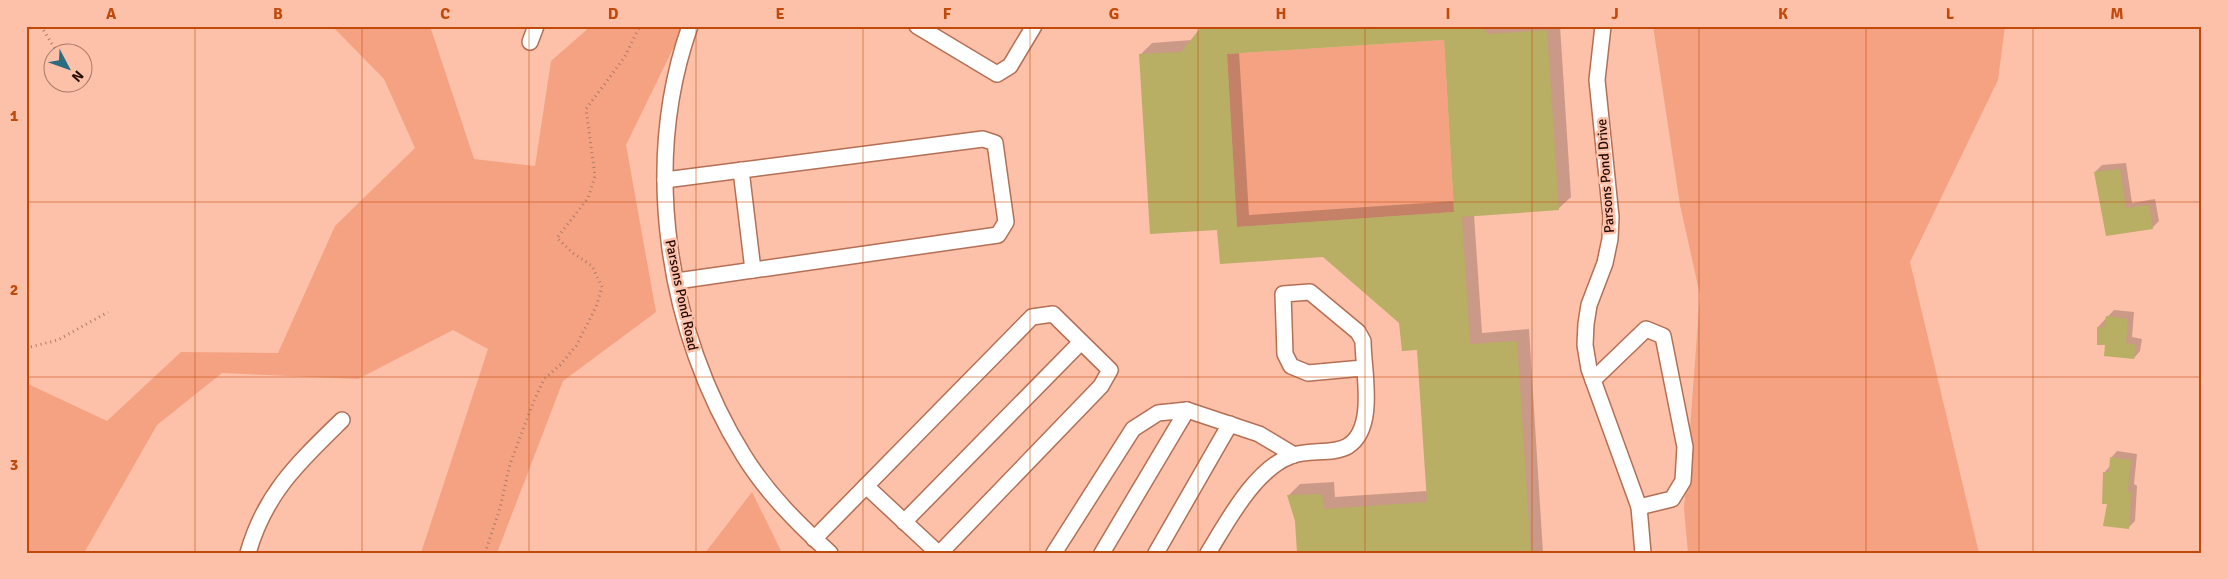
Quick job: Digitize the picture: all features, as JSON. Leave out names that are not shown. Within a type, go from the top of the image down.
[{"type":"street","points":[[530,42],[536,26]]},
{"type":"street","name":"Parsons Pond Road","points":[[690,26],[675,80],[670,112],[665,180],[670,241],[677,281],[694,353],[726,424],[745,458],[768,490],[814,539],[830,553]]},
{"type":"street","points":[[917,26],[997,74],[1010,66],[1034,26]]},
{"type":"street","name":"Parsons Pond Drive","points":[[1603,26],[1597,80],[1611,217],[1610,239],[1605,263],[1589,305],[1585,345],[1593,380],[1639,507],[1643,553]]},
{"type":"street","points":[[665,180],[983,139],[995,143],[1006,222],[998,235],[677,281]]},
{"type":"street","points":[[741,170],[754,270]]},
{"type":"street","points":[[1208,553],[1241,502],[1271,468],[1294,455],[1348,446],[1359,434],[1365,423],[1367,409],[1363,368],[1363,341],[1358,332],[1310,292],[1283,294],[1285,354],[1291,366],[1308,373],[1363,368]]},
{"type":"street","points":[[814,539],[866,486],[1032,317],[1053,314],[1110,370],[1101,386],[939,553],[866,486]]},
{"type":"street","points":[[1593,380],[1646,329],[1662,336],[1685,447],[1683,481],[1672,498],[1639,507]]},
{"type":"street","points":[[904,522],[1081,342]]},
{"type":"street","points":[[1054,553],[1133,429],[1158,413],[1188,410],[1259,434],[1294,455]]},
{"type":"street","points":[[1102,553],[1188,410]]},
{"type":"street","points":[[248,553],[254,532],[265,508],[279,485],[298,462],[342,420]]},
{"type":"street","points":[[1156,553],[1230,424]]},
{"type":"path","points":[[40,26],[50,42]]},
{"type":"path","points":[[485,553],[500,508],[510,464],[533,402],[544,378],[560,365],[576,346],[596,307],[602,287],[592,266],[573,253],[557,238],[588,198],[595,176],[586,109],[624,58],[640,26]]},
{"type":"path","points":[[26,348],[58,340],[108,312]]},
{"type":"shaded area","points":[[332,26],[430,26],[474,159],[535,166],[551,61],[591,26],[684,26],[626,145],[656,312],[563,381],[497,553],[421,553],[488,349],[453,330],[358,379],[222,373],[157,425],[84,553],[26,553],[26,383],[107,421],[181,352],[278,353],[335,226],[415,148],[384,79]]},
{"type":"shaded area","points":[[1653,26],[2005,26],[1998,80],[1910,262],[1979,553],[1688,553],[1684,509],[1700,295],[1680,205]]},
{"type":"shaded area","points":[[1444,40],[1454,212],[1237,227],[1227,54]]},
{"type":"shaded area","points":[[752,492],[782,553],[705,553]]},
{"type":"building","points":[[1202,26],[1480,26],[1489,34],[1547,30],[1559,210],[1462,217],[1470,344],[1517,341],[1531,553],[1297,553],[1295,521],[1287,495],[1322,494],[1324,509],[1427,502],[1417,350],[1402,351],[1399,323],[1323,257],[1220,264],[1217,230],[1150,234],[1139,54],[1181,52]],"holes":[[[1444,40],[1454,212],[1237,227],[1227,54]]]},
{"type":"building","points":[[2120,169],[2126,208],[2149,205],[2153,229],[2106,236],[2094,172]]},
{"type":"building","points":[[2106,316],[2128,319],[2126,343],[2136,345],[2134,359],[2104,356],[2105,345],[2097,345],[2097,327],[2104,327]]},
{"type":"building","points":[[2110,457],[2131,460],[2128,491],[2131,493],[2129,529],[2103,526],[2107,504],[2102,504],[2103,472],[2109,472]]}]
